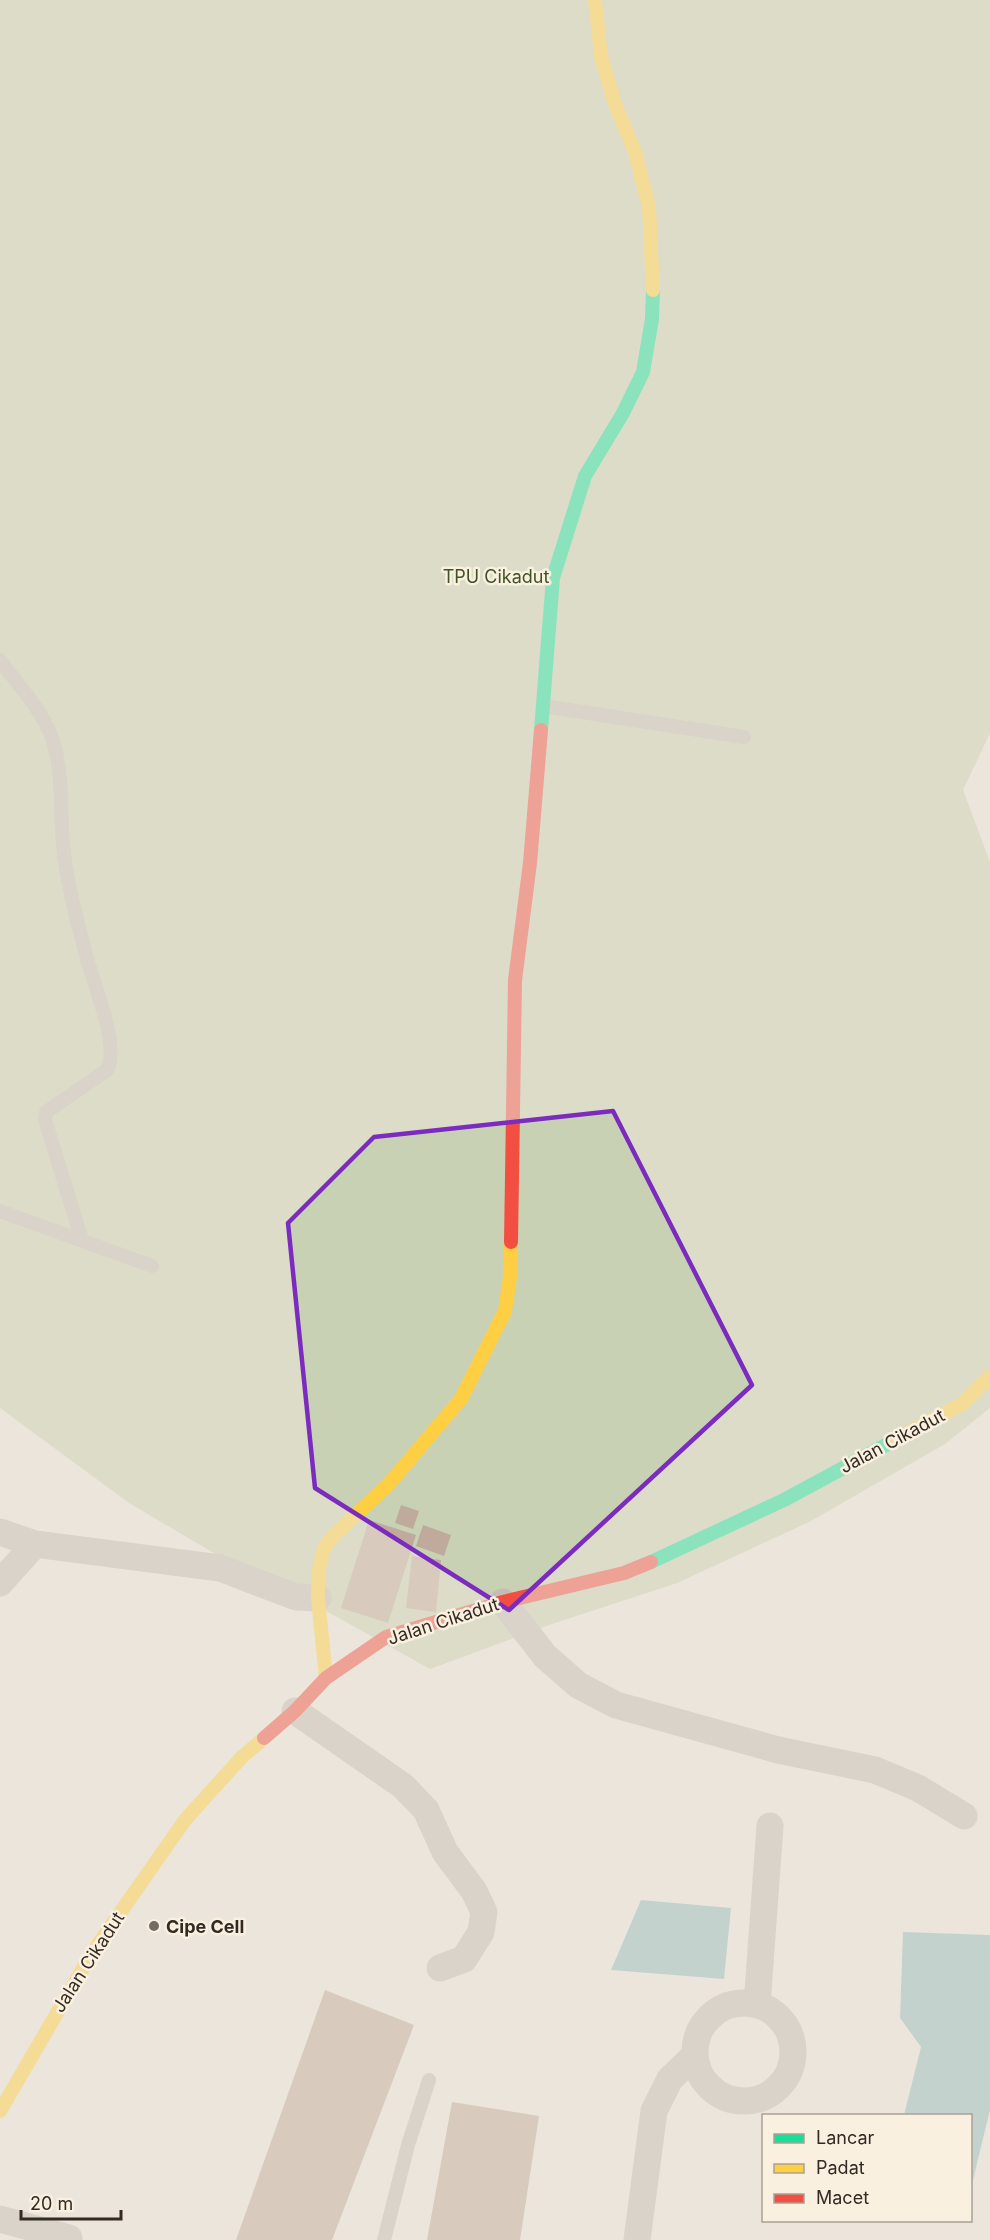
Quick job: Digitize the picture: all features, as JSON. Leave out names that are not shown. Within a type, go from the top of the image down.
[{"type":"street","points":[[326,1678],[318,1598],[319,1570],[324,1548],[334,1535],[388,1485],[461,1399],[505,1311],[510,1277],[513,1194],[512,1107],[515,980],[530,863],[554,579],[585,476],[623,413],[643,372],[652,318],[653,262],[649,207],[635,152],[615,104],[601,56],[594,1]]},
{"type":"street","name":"Jalan Cikadut","points":[[0,2111],[92,1953],[185,1820],[242,1757],[295,1711],[326,1678],[386,1637],[503,1602],[624,1573],[682,1549],[784,1500],[962,1404],[990,1376]]},
{"type":"street","points":[[0,1532],[35,1544],[220,1569],[296,1597],[318,1598]]},
{"type":"street","points":[[0,1583],[35,1544]]},
{"type":"street","points":[[503,1602],[544,1656],[578,1685],[616,1705],[778,1750],[875,1770],[918,1788],[964,1816]]},
{"type":"street","points":[[295,1711],[403,1786],[426,1810],[445,1852],[474,1891],[483,1912],[481,1932],[464,1959],[440,1968]]},
{"type":"street","points":[[757,2005],[770,1826]]},
{"type":"street","points":[[741,2003],[757,2005],[773,2012],[786,2025],[793,2041],[794,2060],[788,2077],[776,2091],[760,2099],[742,2102],[724,2097],[710,2087],[699,2072],[695,2055],[697,2040],[703,2026],[713,2014],[726,2006],[741,2003]]},
{"type":"street","points":[[638,2240],[654,2111],[670,2079],[695,2055]]},
{"type":"street","points":[[0,2219],[69,2238]]},
{"type":"lane","points":[[0,660],[39,710],[54,745],[61,789],[63,846],[85,952],[108,1038],[111,1063],[107,1070],[101,1077],[46,1112],[45,1120],[82,1240]]},
{"type":"lane","points":[[543,706],[744,737]]},
{"type":"lane","points":[[0,1211],[152,1266]]},
{"type":"lane","points":[[384,2240],[408,2145],[429,2080]]},
{"type":"highlighted area","points":[[613,1111],[752,1385],[509,1610],[315,1488],[288,1223],[374,1137]]},
{"type":"green space","name":"TPU Cikadut","points":[[0,0],[990,0],[990,733],[963,790],[990,862],[990,1408],[945,1444],[811,1521],[677,1583],[549,1625],[430,1669],[319,1607],[239,1568],[129,1503],[0,1408]]},
{"type":"water","points":[[641,1900],[731,1908],[724,1979],[611,1970]]},
{"type":"water","points":[[903,1932],[990,1935],[990,2110],[972,2184],[972,2114],[904,2114],[921,2047],[900,2018]]},
{"type":"building","points":[[401,1505],[419,1511],[413,1529],[395,1523]]},
{"type":"building","points":[[369,1520],[416,1535],[388,1623],[341,1608]]},
{"type":"building","points":[[423,1525],[451,1535],[444,1556],[416,1546]]},
{"type":"building","points":[[412,1556],[441,1560],[436,1612],[406,1608]]},
{"type":"building","points":[[325,1990],[414,2025],[332,2240],[236,2240]]},
{"type":"building","points":[[452,2102],[539,2116],[520,2240],[427,2240]]},
{"type":"traffic: fast","points":[[541,730],[553,578],[585,476],[623,413],[643,372],[652,319],[653,290]]},
{"type":"traffic: fast","points":[[651,1562],[784,1500],[895,1440]]},
{"type":"traffic: slow","points":[[595,0],[601,56],[615,104],[635,152],[649,207],[653,290]]},
{"type":"traffic: slow","points":[[326,1678],[318,1598],[319,1570],[324,1548],[334,1535],[388,1485],[461,1399],[505,1311],[510,1277],[511,1242]]},
{"type":"traffic: slow","points":[[895,1440],[962,1404],[990,1376]]},
{"type":"traffic: slow","points":[[0,2111],[92,1953],[185,1820],[242,1757],[264,1738]]},
{"type":"traffic: jam","points":[[511,1242],[515,980],[530,863],[541,730]]},
{"type":"traffic: jam","points":[[264,1738],[295,1711],[326,1678],[386,1637],[503,1602],[624,1573],[651,1562]]},
{"type":"place","name":"Cipe Cell","points":[[154,1926]]}]
